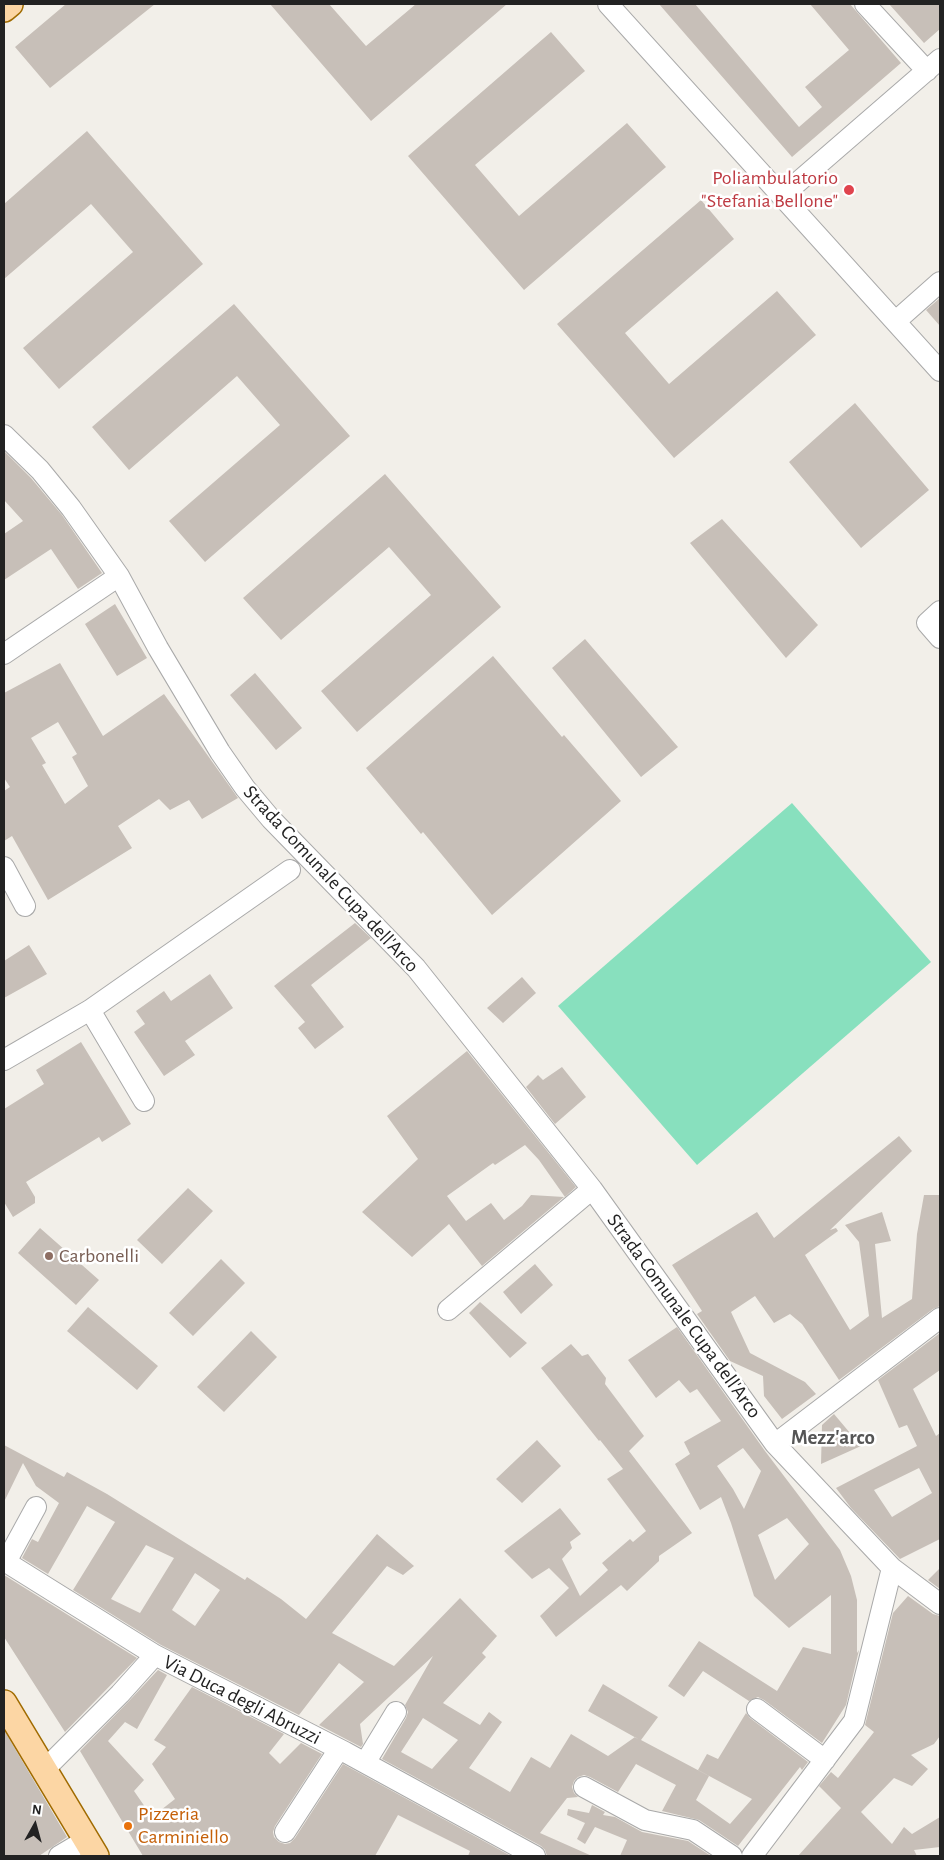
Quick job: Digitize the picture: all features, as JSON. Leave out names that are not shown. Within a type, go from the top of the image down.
[{"type":"main road","points":[[4,9],[10,4]]},
{"type":"main road","points":[[4,1703],[91,1848]]},
{"type":"street","points":[[783,195],[934,65],[865,4]]},
{"type":"street","points":[[615,6],[940,370]]},
{"type":"street","points":[[896,321],[940,282]]},
{"type":"street","name":"Strada Comunale Cupa dell'Arco","points":[[4,435],[40,470],[71,508],[119,576],[158,648],[220,752],[245,788],[271,818],[416,968],[592,1189],[775,1444],[892,1568],[940,1604]]},
{"type":"street","points":[[4,654],[119,576]]},
{"type":"street","points":[[933,617],[940,638]]},
{"type":"street","points":[[4,867],[25,906]]},
{"type":"street","points":[[4,1060],[90,1010],[290,870]]},
{"type":"street","points":[[90,1010],[144,1101]]},
{"type":"street","points":[[448,1310],[592,1189]]},
{"type":"street","points":[[775,1444],[940,1318]]},
{"type":"street","points":[[36,1507],[6,1562],[155,1655]]},
{"type":"street","points":[[752,1856],[854,1721],[892,1568]]},
{"type":"street","name":"Via Duca degli Abruzzi","points":[[44,1770],[120,1694],[155,1655],[340,1749],[535,1856]]},
{"type":"street","points":[[757,1709],[825,1760]]},
{"type":"street","points":[[365,1763],[396,1712]]},
{"type":"street","points":[[285,1832],[340,1749]]},
{"type":"street","points":[[584,1787],[645,1820],[693,1830],[732,1856]]},
{"type":"street","points":[[59,1856],[91,1848]]},
{"type":"green space","points":[[792,803],[931,962],[697,1165],[558,1006]]},
{"type":"building","points":[[66,4],[155,4],[50,88],[15,47]]},
{"type":"building","points":[[270,4],[329,4],[366,46],[416,4],[507,4],[371,121]]},
{"type":"building","points":[[659,4],[695,4],[799,127],[822,107],[805,87],[849,50],[810,4],[850,4],[901,63],[792,157]]},
{"type":"building","points":[[889,4],[940,4],[940,29],[924,43]]},
{"type":"building","points":[[551,32],[585,71],[475,165],[519,216],[627,123],[666,167],[524,290],[408,156]]},
{"type":"building","points":[[87,131],[203,264],[59,389],[23,348],[133,252],[91,204],[4,279],[4,204]]},
{"type":"building","points":[[701,200],[734,239],[625,333],[669,384],[777,291],[816,335],[674,458],[557,324]]},
{"type":"building","points":[[940,298],[940,326],[926,310]]},
{"type":"building","points":[[234,304],[350,436],[205,562],[169,521],[280,425],[237,376],[129,470],[92,427]]},
{"type":"building","points":[[855,403],[929,490],[861,548],[789,462]]},
{"type":"building","points":[[4,451],[31,478],[62,515],[102,573],[78,589],[51,549],[4,580],[4,534],[23,521],[4,500]]},
{"type":"building","points":[[385,474],[501,607],[357,732],[321,691],[431,595],[389,547],[281,640],[243,598]]},
{"type":"building","points":[[722,519],[818,625],[786,658],[690,543]]},
{"type":"building","points":[[115,604],[147,658],[117,676],[85,624]]},
{"type":"building","points":[[585,639],[678,747],[641,777],[552,668]]},
{"type":"building","points":[[493,656],[562,737],[564,735],[621,801],[492,915],[423,832],[421,834],[366,768]]},
{"type":"building","points":[[60,663],[103,736],[164,694],[238,798],[202,819],[189,800],[170,810],[159,799],[118,826],[132,848],[48,900],[12,836],[4,841],[4,791],[10,787],[4,778],[4,693]],"holes":[[[58,722],[77,754],[72,757],[88,786],[65,804],[42,765],[46,763],[31,738]]]},
{"type":"building","points":[[255,673],[302,728],[276,750],[230,695]]},
{"type":"building","points":[[355,923],[371,938],[311,985],[344,1027],[315,1049],[298,1028],[305,1022],[274,986]]},
{"type":"building","points":[[29,945],[47,974],[4,998],[4,961]]},
{"type":"building","points":[[210,974],[233,1008],[185,1041],[195,1055],[164,1076],[134,1032],[145,1024],[136,1011],[164,991],[171,1001]]},
{"type":"building","points":[[522,977],[536,993],[503,1023],[487,1008]]},
{"type":"building","points":[[81,1042],[131,1124],[102,1142],[99,1137],[26,1182],[35,1197],[35,1203],[13,1217],[4,1202],[4,1109],[44,1084],[36,1070]]},
{"type":"building","points":[[467,1051],[576,1187],[565,1197],[539,1160],[525,1145],[495,1165],[493,1163],[447,1196],[466,1221],[491,1203],[504,1220],[522,1206],[531,1195],[564,1197],[482,1266],[449,1224],[412,1257],[362,1212],[418,1159],[387,1116]]},
{"type":"building","points":[[562,1067],[586,1097],[555,1124],[526,1087],[538,1075],[543,1080]]},
{"type":"building","points":[[899,1136],[912,1151],[830,1230],[836,1228],[838,1231],[805,1255],[850,1330],[869,1316],[859,1242],[845,1225],[882,1212],[891,1241],[875,1244],[882,1318],[912,1299],[917,1234],[924,1195],[940,1195],[940,1306],[933,1309],[839,1380],[802,1324],[790,1314],[774,1323],[755,1296],[731,1312],[750,1353],[805,1382],[816,1394],[782,1419],[764,1396],[763,1376],[730,1361],[697,1314],[702,1311],[672,1265],[757,1212],[774,1238]]},
{"type":"building","points":[[188,1188],[213,1211],[162,1264],[137,1240]]},
{"type":"building","points":[[40,1228],[99,1280],[76,1305],[18,1253]]},
{"type":"building","points":[[221,1259],[245,1283],[193,1336],[169,1313]]},
{"type":"building","points":[[535,1264],[553,1285],[521,1314],[503,1292]]},
{"type":"building","points":[[480,1302],[527,1343],[510,1358],[469,1313]]},
{"type":"building","points":[[88,1307],[158,1366],[137,1390],[67,1331]]},
{"type":"building","points":[[677,1327],[765,1451],[840,1550],[851,1576],[857,1600],[857,1653],[859,1650],[846,1705],[822,1743],[764,1700],[758,1697],[749,1701],[703,1671],[684,1697],[668,1686],[699,1641],[777,1691],[803,1647],[831,1654],[831,1595],[789,1628],[754,1596],[721,1497],[700,1510],[675,1464],[690,1454],[684,1442],[721,1421],[697,1389],[690,1393],[679,1380],[656,1398],[628,1360]],"holes":[[[743,1448],[761,1471],[744,1509],[717,1466]],[[787,1518],[809,1544],[775,1580],[758,1535]]]},
{"type":"building","points":[[251,1331],[277,1357],[224,1412],[197,1387]]},
{"type":"building","points":[[940,1333],[940,1370],[913,1389],[936,1436],[940,1433],[940,1539],[900,1559],[851,1508],[836,1488],[917,1446],[907,1425],[899,1428],[878,1380]],"holes":[[[919,1468],[932,1493],[892,1517],[874,1490]]]},
{"type":"building","points":[[571,1344],[582,1356],[588,1354],[606,1378],[605,1384],[644,1436],[629,1451],[692,1533],[659,1556],[659,1561],[627,1591],[621,1585],[556,1637],[540,1616],[569,1588],[549,1568],[532,1579],[504,1551],[560,1508],[581,1534],[570,1542],[572,1548],[562,1559],[580,1596],[608,1570],[602,1563],[630,1539],[633,1542],[646,1531],[607,1479],[623,1469],[541,1368]]},
{"type":"building","points":[[834,1414],[861,1446],[821,1464],[822,1425]]},
{"type":"building","points":[[537,1440],[561,1466],[522,1503],[496,1479]]},
{"type":"building","points":[[4,1445],[64,1477],[67,1472],[107,1494],[245,1580],[247,1577],[281,1599],[306,1619],[377,1534],[414,1566],[403,1575],[387,1566],[332,1633],[394,1666],[460,1598],[497,1636],[482,1653],[486,1657],[443,1703],[480,1725],[489,1712],[502,1722],[469,1768],[510,1792],[531,1757],[550,1768],[571,1734],[608,1756],[635,1737],[588,1711],[603,1684],[658,1717],[641,1740],[709,1776],[696,1800],[730,1824],[752,1799],[698,1770],[707,1754],[718,1759],[746,1713],[808,1762],[802,1770],[800,1767],[738,1846],[699,1820],[662,1811],[676,1785],[636,1764],[618,1792],[590,1777],[584,1775],[578,1777],[572,1787],[578,1797],[567,1798],[540,1833],[592,1856],[547,1856],[541,1846],[382,1759],[406,1718],[408,1712],[405,1705],[433,1656],[360,1724],[363,1744],[361,1747],[319,1725],[364,1682],[339,1663],[299,1715],[161,1645],[73,1590],[115,1522],[87,1506],[48,1574],[22,1558],[32,1539],[38,1542],[59,1503],[36,1486],[23,1463],[4,1502]],"holes":[[[146,1545],[174,1558],[140,1613],[111,1599]],[[195,1573],[220,1590],[195,1626],[172,1610]],[[423,1718],[458,1740],[432,1769],[401,1752]]]},
{"type":"building","points":[[940,1568],[940,1589],[928,1580]]},
{"type":"building","points":[[4,1575],[137,1658],[65,1732],[4,1637]]},
{"type":"building","points":[[908,1596],[933,1614],[940,1616],[940,1736],[934,1744],[911,1755],[928,1769],[912,1786],[894,1778],[861,1812],[892,1844],[904,1827],[912,1834],[940,1817],[940,1847],[914,1850],[917,1856],[798,1856],[841,1808],[819,1786],[831,1772],[838,1778],[874,1732],[865,1725],[893,1613]]},
{"type":"building","points":[[158,1670],[167,1675],[137,1729],[125,1722],[108,1741],[144,1780],[134,1791],[152,1817],[175,1799],[152,1764],[166,1747],[154,1740],[192,1687],[284,1734],[269,1753],[280,1764],[301,1743],[322,1754],[275,1826],[274,1837],[279,1842],[290,1843],[295,1838],[343,1764],[511,1856],[468,1856],[470,1851],[398,1815],[375,1856],[143,1856],[80,1751]]},
{"type":"building","points":[[4,1730],[67,1837],[39,1856],[4,1856]]},
{"type":"building","points":[[592,1805],[605,1812],[603,1815],[615,1817],[642,1832],[688,1841],[711,1856],[620,1856],[627,1840],[595,1827],[585,1844],[577,1839],[585,1823],[567,1815],[568,1809],[589,1813]]},
{"type":"place","name":"Poliambulatorio \"Stefania Bellone\"","points":[[849,190]]},
{"type":"place","name":"Carbonelli","points":[[49,1256]]},
{"type":"place","name":"Pizzeria Carminiello","points":[[128,1826]]},
{"type":"district","name":"Mezz'arco","points":[[833,1438]]}]
